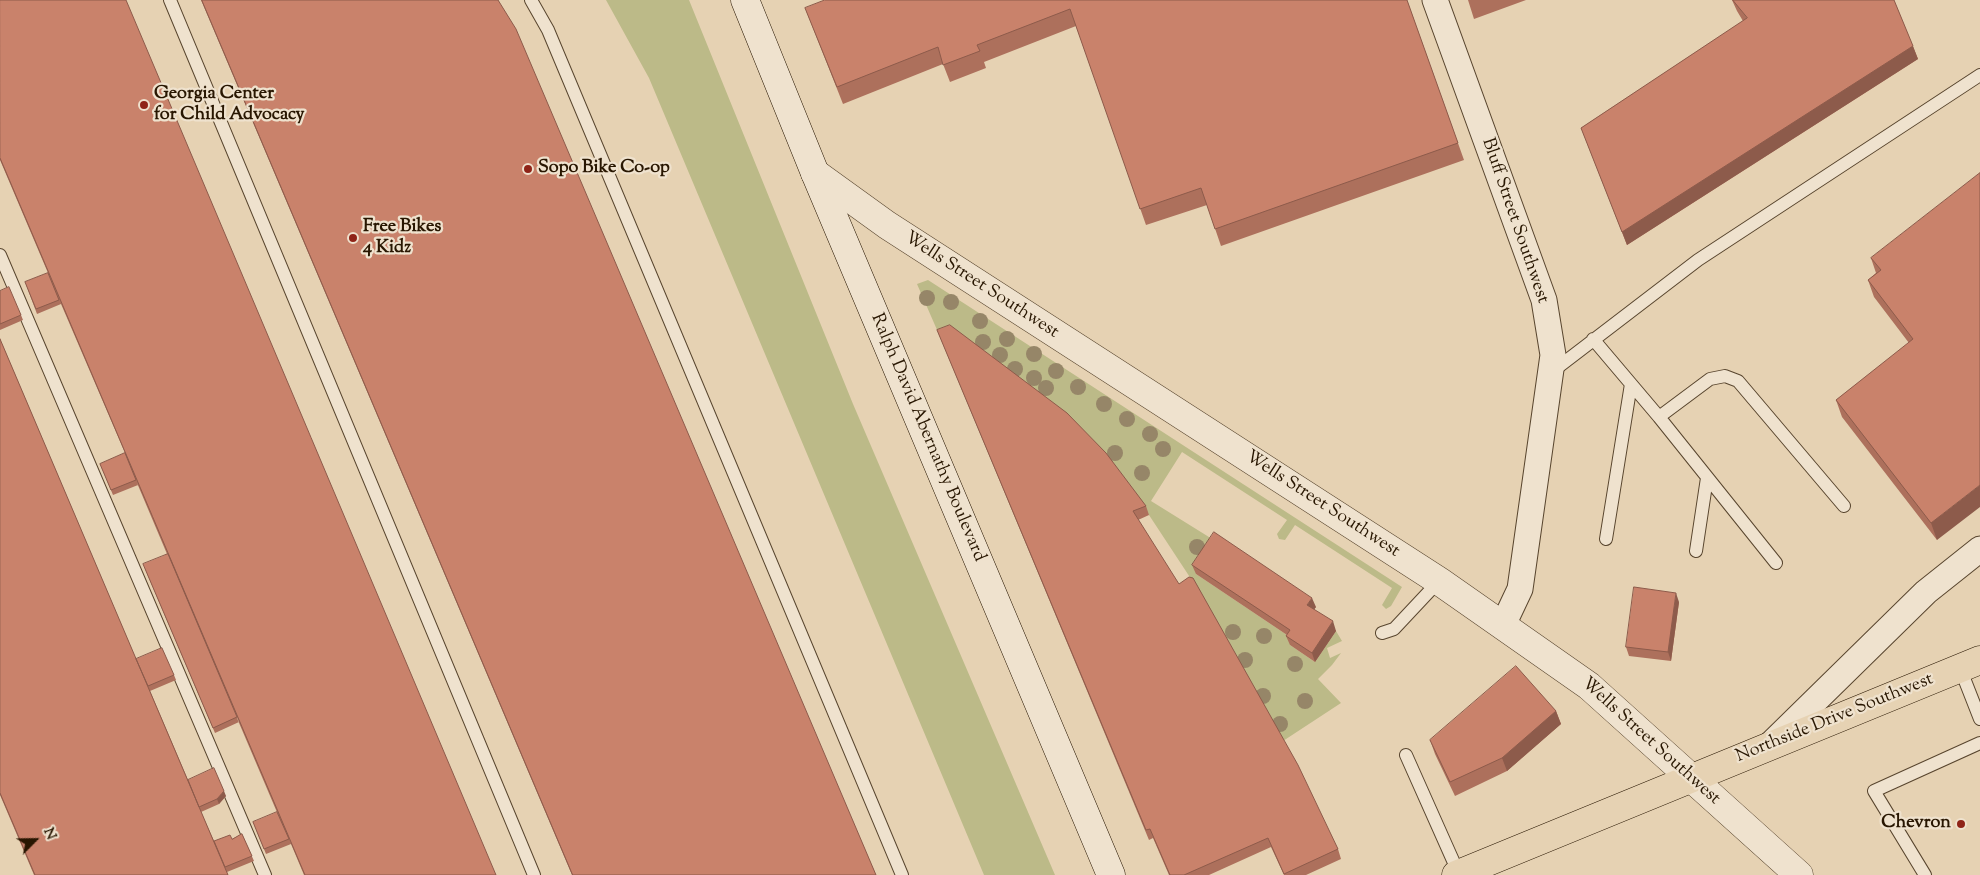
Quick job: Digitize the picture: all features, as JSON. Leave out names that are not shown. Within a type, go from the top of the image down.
[{"type":"main road","name":"Northside Drive Southwest","points":[[1457,874],[1970,664]]},
{"type":"street","name":"Ralph David Abernathy Boulevard","points":[[745,0],[1110,875]]},
{"type":"street","name":"Bluff Street Southwest","points":[[1435,0],[1544,300],[1553,355],[1520,589],[1503,624]]},
{"type":"street","name":"Wells Street Southwest","points":[[816,173],[887,225],[1503,624],[1589,686],[1800,875]]},
{"type":"street","points":[[1770,745],[1926,592],[1980,549]]},
{"type":"lane","points":[[170,0],[534,875]]},
{"type":"lane","points":[[531,0],[548,30],[902,875]]},
{"type":"lane","points":[[1551,372],[1698,260],[1980,76]]},
{"type":"lane","points":[[0,255],[265,875]]},
{"type":"lane","points":[[1593,339],[1660,417],[1776,562]]},
{"type":"lane","points":[[1660,417],[1710,380],[1725,376],[1738,381],[1844,506]]},
{"type":"lane","points":[[1606,538],[1630,384]]},
{"type":"lane","points":[[1696,551],[1707,478]]},
{"type":"lane","points":[[1382,633],[1394,629],[1439,581]]},
{"type":"lane","points":[[1970,664],[1980,719]]},
{"type":"lane","points":[[1925,875],[1874,791],[1980,743]]},
{"type":"lane","points":[[1406,755],[1457,874]]},
{"type":"shaded area","points":[[606,0],[689,0],[853,404],[1055,875],[984,875],[649,78]]},
{"type":"shaded area","points":[[928,280],[1402,587],[1391,606],[1386,609],[1382,605],[1392,588],[1295,525],[1285,540],[1279,539],[1277,534],[1287,520],[1182,452],[1151,501],[1217,542],[1196,574],[1293,639],[1290,645],[1315,662],[1336,631],[1342,641],[1327,648],[1330,658],[1341,653],[1318,679],[1341,703],[1283,741],[1197,588],[1149,515],[1110,462],[941,339],[917,284]]},
{"type":"building","points":[[0,0],[126,0],[496,875],[305,875],[0,158]]},
{"type":"building","points":[[202,0],[498,0],[516,29],[876,875],[573,875]]},
{"type":"building","points":[[825,0],[1407,0],[1458,143],[1215,229],[1201,188],[1140,209],[1070,9],[977,45],[980,51],[943,65],[938,47],[837,87],[805,8]]},
{"type":"building","points":[[1733,0],[1894,0],[1913,46],[1622,232],[1581,128],[1747,18]]},
{"type":"building","points":[[1980,173],[1980,485],[1931,523],[1836,400],[1913,339],[1868,280],[1881,270],[1871,258]]},
{"type":"building","points":[[48,273],[59,300],[36,309],[25,282]]},
{"type":"building","points":[[9,287],[21,315],[0,324],[0,291]]},
{"type":"building","points":[[950,325],[1067,413],[1106,453],[1146,506],[1133,511],[1179,584],[1189,577],[1193,578],[1298,765],[1338,849],[1284,874],[1268,838],[1184,875],[1170,875],[1150,829],[1146,830],[937,330]]},
{"type":"building","points":[[0,339],[228,875],[35,875],[0,793]]},
{"type":"building","points":[[125,453],[136,480],[111,490],[100,464]]},
{"type":"building","points":[[1214,532],[1312,598],[1307,605],[1333,621],[1312,653],[1286,636],[1290,630],[1192,565]]},
{"type":"building","points":[[168,554],[237,717],[213,728],[143,564]]},
{"type":"building","points":[[1634,587],[1676,593],[1668,652],[1626,647]]},
{"type":"building","points":[[162,648],[174,675],[148,686],[136,659]]},
{"type":"building","points":[[1516,666],[1556,711],[1502,758],[1450,782],[1430,740]]},
{"type":"building","points":[[214,768],[224,791],[217,799],[199,807],[188,780]]},
{"type":"building","points":[[277,812],[289,839],[264,849],[253,822]]},
{"type":"building","points":[[242,834],[252,856],[225,867],[214,841],[230,835],[232,839]]},
{"type":"place","name":"Georgia Center for Child Advocacy","points":[[144,105]]},
{"type":"place","name":"Sopo Bike Co-op","points":[[528,169]]},
{"type":"place","name":"Free Bikes 4 Kidz","points":[[353,238]]},
{"type":"place","name":"Chevron","points":[[1961,824]]}]
